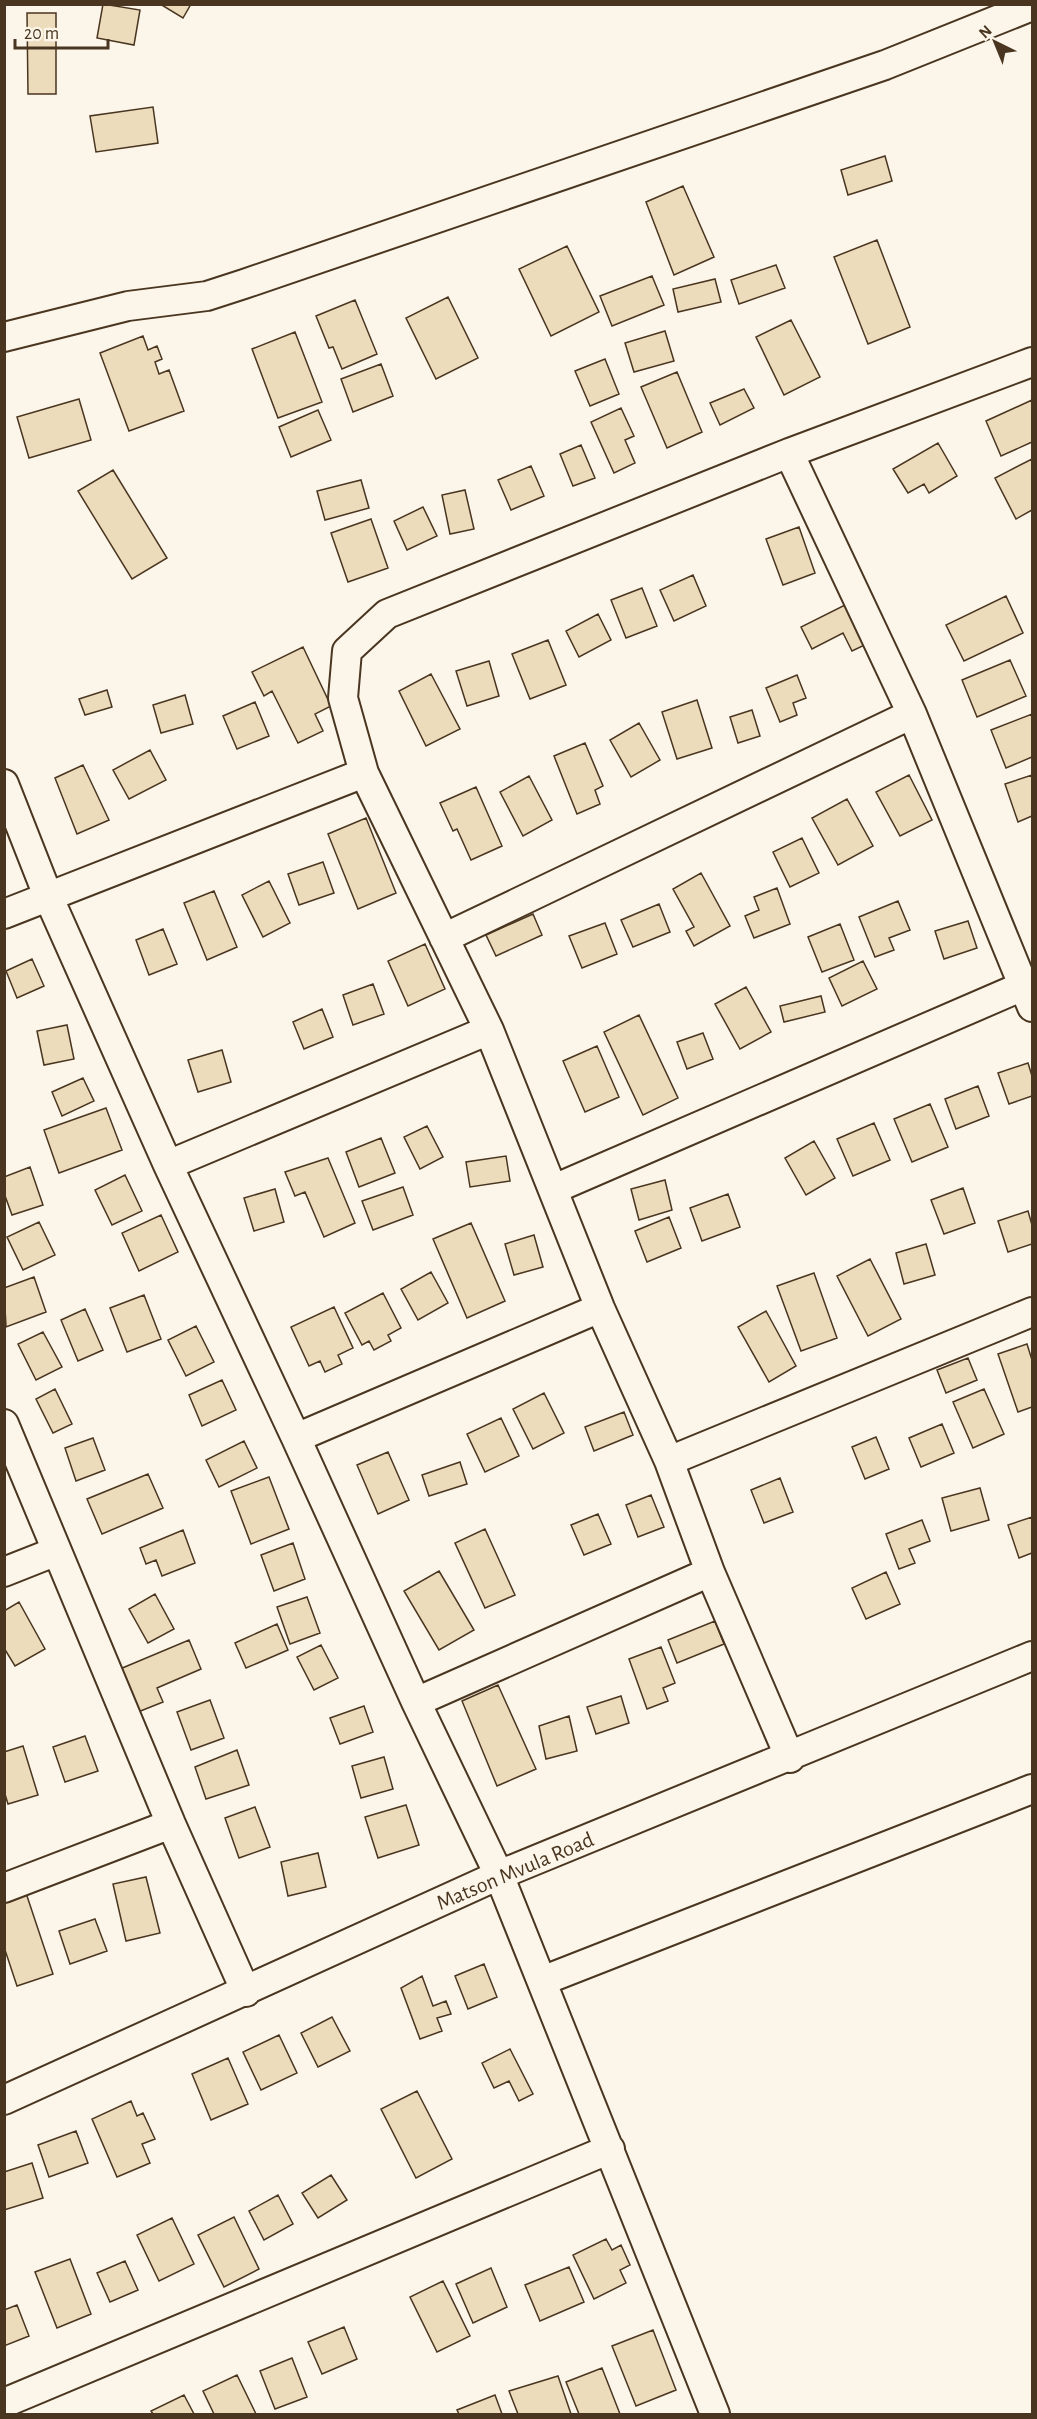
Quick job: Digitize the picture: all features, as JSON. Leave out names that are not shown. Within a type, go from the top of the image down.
[{"type":"street","points":[[4,336],[128,306],[207,296],[885,65],[1032,6]]},
{"type":"street","points":[[790,1758],[710,1572],[669,1461],[600,1308],[489,1030],[364,772],[343,698],[347,651],[387,614],[789,453],[1032,362]]},
{"type":"street","points":[[554,1189],[1028,996],[912,714],[789,453]]},
{"type":"street","points":[[444,938],[912,714]]},
{"type":"street","points":[[4,914],[364,772]]},
{"type":"street","points":[[4,784],[48,896],[168,1165],[416,1702],[499,1875],[715,2414]]},
{"type":"street","points":[[168,1165],[489,1030]]},
{"type":"street","points":[[296,1438],[600,1308]]},
{"type":"street","points":[[669,1461],[1032,1312]]},
{"type":"street","points":[[4,1424],[171,1824],[246,1992]]},
{"type":"street","points":[[4,1572],[57,1551]]},
{"type":"street","points":[[416,1702],[710,1572]]},
{"type":"street","name":"Matson Mvula Road","points":[[4,2100],[246,1992],[499,1875],[790,1758],[1032,1656]]},
{"type":"street","points":[[542,1981],[1032,1789]]},
{"type":"street","points":[[4,1888],[171,1824]]},
{"type":"street","points":[[4,2403],[610,2149]]},
{"type":"building","points":[[103,4],[140,10],[134,45],[97,38]]},
{"type":"building","points":[[160,4],[191,4],[183,18]]},
{"type":"building","points":[[27,13],[56,13],[56,94],[28,94]]},
{"type":"building","points":[[153,107],[158,143],[96,152],[90,116]]},
{"type":"building","points":[[885,156],[892,181],[848,195],[841,170]]},
{"type":"building","points":[[683,186],[714,257],[674,275],[646,202]]},
{"type":"building","points":[[877,240],[910,327],[868,344],[834,257]]},
{"type":"building","points":[[567,246],[599,312],[551,336],[519,269]]},
{"type":"building","points":[[776,265],[785,288],[739,304],[731,280]]},
{"type":"building","points":[[652,276],[664,305],[612,326],[600,296]]},
{"type":"building","points":[[715,279],[721,302],[678,312],[673,289]]},
{"type":"building","points":[[448,297],[478,358],[436,379],[406,318]]},
{"type":"building","points":[[355,300],[377,354],[342,369],[333,347],[329,348],[316,316]]},
{"type":"building","points":[[791,320],[820,377],[784,395],[756,337]]},
{"type":"building","points":[[665,331],[674,361],[634,372],[625,343]]},
{"type":"building","points":[[295,332],[322,402],[278,418],[252,349]]},
{"type":"building","points":[[143,336],[148,350],[157,346],[162,359],[155,362],[159,374],[169,370],[184,411],[129,431],[100,353]]},
{"type":"building","points":[[605,359],[619,394],[590,406],[575,371]]},
{"type":"building","points":[[381,364],[393,396],[353,412],[341,379]]},
{"type":"building","points":[[677,372],[702,432],[667,448],[641,387]]},
{"type":"building","points":[[744,389],[754,408],[720,425],[710,403]]},
{"type":"building","points":[[79,399],[91,440],[29,458],[17,417]]},
{"type":"building","points":[[1032,400],[1032,442],[1001,456],[986,421]]},
{"type":"building","points":[[621,408],[634,436],[625,440],[635,463],[614,473],[591,422]]},
{"type":"building","points":[[318,410],[331,440],[291,457],[279,427]]},
{"type":"building","points":[[938,443],[957,476],[929,493],[924,484],[908,493],[893,469]]},
{"type":"building","points":[[581,445],[595,478],[573,486],[560,454]]},
{"type":"building","points":[[1032,459],[1032,510],[1016,519],[995,478]]},
{"type":"building","points":[[531,466],[544,496],[511,510],[498,480]]},
{"type":"building","points":[[113,470],[167,558],[132,579],[78,491]]},
{"type":"building","points":[[361,480],[369,508],[325,520],[317,491]]},
{"type":"building","points":[[465,490],[474,529],[450,534],[442,495]]},
{"type":"building","points":[[423,507],[437,536],[407,550],[394,521]]},
{"type":"building","points":[[371,519],[388,568],[348,582],[331,533]]},
{"type":"building","points":[[799,527],[815,573],[783,585],[766,539]]},
{"type":"building","points":[[693,575],[706,606],[674,621],[660,590]]},
{"type":"building","points":[[642,588],[657,626],[626,638],[611,600]]},
{"type":"building","points":[[1006,596],[1023,633],[964,661],[946,625]]},
{"type":"building","points":[[851,602],[871,642],[852,651],[843,633],[812,649],[801,627]]},
{"type":"building","points":[[598,614],[611,640],[579,657],[566,631]]},
{"type":"building","points":[[548,640],[566,685],[530,699],[512,654]]},
{"type":"building","points":[[303,647],[331,706],[315,714],[323,731],[298,743],[272,691],[264,696],[252,672]]},
{"type":"building","points":[[1010,660],[1026,696],[977,717],[962,680]]},
{"type":"building","points":[[489,661],[499,696],[467,706],[456,671]]},
{"type":"building","points":[[431,674],[460,729],[426,746],[399,691]]},
{"type":"building","points":[[797,675],[806,698],[793,703],[797,715],[780,722],[766,688]]},
{"type":"building","points":[[107,690],[112,707],[85,715],[79,699]]},
{"type":"building","points":[[185,695],[193,724],[161,733],[153,705]]},
{"type":"building","points":[[697,700],[712,748],[677,759],[662,712]]},
{"type":"building","points":[[255,702],[269,736],[237,749],[223,716]]},
{"type":"building","points":[[752,710],[760,736],[738,743],[730,717]]},
{"type":"building","points":[[1032,714],[1032,757],[1006,768],[991,730]]},
{"type":"building","points":[[639,723],[660,760],[631,777],[610,740]]},
{"type":"building","points":[[585,743],[603,786],[595,790],[600,804],[577,814],[554,756]]},
{"type":"building","points":[[150,750],[166,780],[129,799],[113,770]]},
{"type":"building","points":[[83,765],[109,820],[77,834],[55,778]]},
{"type":"building","points":[[909,775],[932,820],[900,836],[876,792]]},
{"type":"building","points":[[1032,775],[1032,816],[1018,822],[1005,784]]},
{"type":"building","points":[[529,776],[552,820],[523,836],[500,792]]},
{"type":"building","points":[[476,787],[502,846],[471,860],[457,829],[453,831],[440,803]]},
{"type":"building","points":[[847,799],[873,846],[838,865],[812,818]]},
{"type":"building","points":[[366,818],[396,893],[358,909],[328,834]]},
{"type":"building","points":[[802,838],[819,873],[790,887],[773,852]]},
{"type":"building","points":[[323,862],[334,893],[299,905],[288,874]]},
{"type":"building","points":[[701,873],[730,926],[694,946],[686,931],[694,927],[673,889]]},
{"type":"building","points":[[269,881],[290,923],[263,937],[242,895]]},
{"type":"building","points":[[777,888],[790,924],[754,938],[745,916],[759,910],[754,897]]},
{"type":"building","points":[[214,891],[237,947],[207,960],[184,903]]},
{"type":"building","points":[[898,901],[910,930],[889,938],[894,950],[875,957],[859,917]]},
{"type":"building","points":[[659,904],[670,932],[633,947],[621,920]]},
{"type":"building","points":[[533,914],[542,935],[496,956],[486,935]]},
{"type":"building","points":[[968,921],[977,948],[944,959],[935,931]]},
{"type":"building","points":[[605,923],[617,954],[582,968],[569,936]]},
{"type":"building","points":[[840,924],[854,960],[822,972],[808,937]]},
{"type":"building","points":[[163,929],[177,964],[149,975],[136,940]]},
{"type":"building","points":[[425,944],[445,989],[408,1006],[388,961]]},
{"type":"building","points":[[32,959],[44,986],[17,998],[6,971]]},
{"type":"building","points":[[863,961],[877,989],[842,1006],[829,978]]},
{"type":"building","points":[[373,984],[384,1014],[353,1025],[343,995]]},
{"type":"building","points":[[746,987],[771,1032],[740,1049],[715,1004]]},
{"type":"building","points":[[821,996],[825,1012],[784,1022],[780,1006]]},
{"type":"building","points":[[322,1009],[333,1037],[304,1049],[293,1022]]},
{"type":"building","points":[[639,1015],[678,1098],[643,1115],[604,1032]]},
{"type":"building","points":[[67,1025],[74,1059],[44,1065],[37,1031]]},
{"type":"building","points":[[703,1033],[713,1059],[687,1069],[677,1042]]},
{"type":"building","points":[[597,1046],[619,1097],[585,1112],[563,1061]]},
{"type":"building","points":[[222,1050],[231,1082],[198,1092],[188,1060]]},
{"type":"building","points":[[1028,1063],[1032,1076],[1032,1096],[1009,1104],[998,1073]]},
{"type":"building","points":[[83,1078],[94,1101],[62,1116],[52,1092]]},
{"type":"building","points":[[978,1086],[989,1116],[956,1129],[945,1099]]},
{"type":"building","points":[[930,1104],[948,1147],[912,1162],[894,1119]]},
{"type":"building","points":[[106,1108],[122,1150],[59,1173],[44,1130]]},
{"type":"building","points":[[874,1123],[890,1160],[853,1176],[837,1139]]},
{"type":"building","points":[[427,1126],[443,1157],[420,1169],[404,1137]]},
{"type":"building","points":[[381,1138],[395,1173],[359,1187],[346,1152]]},
{"type":"building","points":[[814,1141],[835,1178],[806,1195],[785,1158]]},
{"type":"building","points":[[506,1156],[510,1181],[470,1187],[466,1162]]},
{"type":"building","points":[[328,1158],[355,1223],[324,1237],[305,1192],[295,1196],[285,1172]]},
{"type":"building","points":[[30,1167],[43,1205],[12,1215],[4,1193],[4,1177]]},
{"type":"building","points":[[125,1175],[142,1211],[112,1225],[95,1190]]},
{"type":"building","points":[[665,1180],[672,1210],[639,1220],[631,1189]]},
{"type":"building","points":[[403,1187],[413,1215],[373,1230],[362,1201]]},
{"type":"building","points":[[963,1188],[975,1223],[944,1234],[931,1200]]},
{"type":"building","points":[[275,1189],[284,1222],[254,1231],[244,1198]]},
{"type":"building","points":[[728,1194],[740,1227],[702,1241],[690,1208]]},
{"type":"building","points":[[1028,1211],[1032,1225],[1032,1244],[1008,1252],[998,1221]]},
{"type":"building","points":[[161,1215],[178,1252],[139,1271],[122,1233]]},
{"type":"building","points":[[669,1217],[681,1248],[647,1262],[635,1231]]},
{"type":"building","points":[[39,1222],[55,1255],[23,1270],[7,1237]]},
{"type":"building","points":[[471,1223],[505,1301],[467,1318],[433,1239]]},
{"type":"building","points":[[534,1235],[543,1267],[514,1275],[505,1244]]},
{"type":"building","points":[[926,1244],[935,1275],[904,1284],[896,1253]]},
{"type":"building","points":[[870,1259],[901,1319],[868,1336],[837,1276]]},
{"type":"building","points":[[431,1272],[448,1303],[418,1320],[401,1289]]},
{"type":"building","points":[[814,1273],[837,1338],[801,1351],[777,1286]]},
{"type":"building","points":[[34,1277],[46,1312],[6,1327],[4,1288]]},
{"type":"building","points":[[383,1293],[401,1328],[388,1335],[391,1341],[374,1350],[369,1341],[362,1345],[345,1313]]},
{"type":"building","points":[[144,1295],[161,1339],[127,1352],[110,1308]]},
{"type":"building","points":[[334,1307],[353,1348],[338,1355],[342,1364],[325,1372],[320,1361],[309,1366],[291,1327]]},
{"type":"building","points":[[85,1309],[103,1350],[78,1361],[61,1320]]},
{"type":"building","points":[[766,1311],[796,1366],[769,1382],[738,1327]]},
{"type":"building","points":[[196,1326],[214,1362],[186,1376],[168,1340]]},
{"type":"building","points":[[43,1332],[62,1367],[36,1380],[18,1344]]},
{"type":"building","points":[[1027,1344],[1032,1360],[1032,1407],[1018,1412],[998,1354]]},
{"type":"building","points":[[968,1358],[977,1380],[946,1393],[937,1370]]},
{"type":"building","points":[[222,1380],[236,1410],[202,1426],[189,1395]]},
{"type":"building","points":[[55,1389],[72,1424],[53,1433],[36,1399]]},
{"type":"building","points":[[984,1389],[1004,1434],[973,1448],[953,1402]]},
{"type":"building","points":[[544,1393],[564,1433],[533,1449],[513,1409]]},
{"type":"building","points":[[624,1412],[633,1435],[594,1451],[585,1427]]},
{"type":"building","points":[[501,1418],[519,1456],[485,1472],[467,1434]]},
{"type":"building","points":[[942,1424],[954,1453],[921,1467],[909,1438]]},
{"type":"building","points":[[876,1437],[889,1469],[865,1479],[852,1447]]},
{"type":"building","points":[[93,1438],[105,1470],[76,1481],[65,1448]]},
{"type":"building","points":[[244,1441],[257,1468],[219,1487],[206,1460]]},
{"type":"building","points":[[388,1452],[409,1500],[378,1514],[357,1465]]},
{"type":"building","points":[[460,1462],[467,1484],[429,1496],[422,1475]]},
{"type":"building","points":[[148,1474],[163,1508],[102,1534],[87,1499]]},
{"type":"building","points":[[269,1477],[289,1529],[251,1544],[231,1491]]},
{"type":"building","points":[[780,1478],[793,1512],[764,1523],[751,1490]]},
{"type":"building","points":[[980,1488],[989,1520],[951,1531],[942,1498]]},
{"type":"building","points":[[651,1495],[664,1527],[638,1537],[626,1505]]},
{"type":"building","points":[[598,1514],[611,1544],[584,1555],[571,1525]]},
{"type":"building","points":[[1032,1517],[1032,1553],[1019,1558],[1008,1525]]},
{"type":"building","points":[[922,1520],[930,1541],[909,1549],[915,1563],[899,1569],[886,1534]]},
{"type":"building","points":[[485,1529],[515,1595],[485,1608],[455,1543]]},
{"type":"building","points":[[183,1530],[195,1563],[162,1576],[156,1560],[146,1564],[140,1548]]},
{"type":"building","points":[[293,1543],[305,1579],[274,1591],[261,1555]]},
{"type":"building","points":[[439,1571],[474,1630],[439,1650],[404,1591]]},
{"type":"building","points":[[886,1572],[900,1604],[866,1619],[852,1588]]},
{"type":"building","points":[[155,1594],[174,1629],[148,1643],[129,1609]]},
{"type":"building","points":[[307,1597],[320,1633],[290,1644],[277,1607]]},
{"type":"building","points":[[19,1602],[45,1649],[15,1666],[4,1648],[4,1611]]},
{"type":"building","points":[[715,1621],[724,1644],[677,1663],[668,1640]]},
{"type":"building","points":[[277,1624],[288,1650],[246,1668],[235,1643]]},
{"type":"building","points":[[189,1640],[201,1669],[157,1688],[163,1702],[138,1712],[120,1669]]},
{"type":"building","points":[[321,1645],[338,1678],[314,1690],[297,1657]]},
{"type":"building","points":[[661,1647],[675,1683],[663,1688],[668,1701],[647,1709],[629,1659]]},
{"type":"building","points":[[498,1685],[536,1769],[497,1786],[462,1701]]},
{"type":"building","points":[[621,1696],[629,1723],[596,1734],[587,1707]]},
{"type":"building","points":[[210,1700],[224,1738],[191,1750],[177,1712]]},
{"type":"building","points":[[364,1706],[373,1732],[340,1744],[330,1718]]},
{"type":"building","points":[[569,1716],[577,1751],[546,1759],[539,1726]]},
{"type":"building","points":[[85,1736],[98,1771],[65,1782],[53,1747]]},
{"type":"building","points":[[23,1746],[38,1795],[8,1804],[4,1791],[4,1752]]},
{"type":"building","points":[[237,1750],[249,1785],[206,1799],[195,1767]]},
{"type":"building","points":[[384,1757],[393,1789],[361,1798],[352,1766]]},
{"type":"building","points":[[406,1805],[419,1845],[378,1858],[365,1817]]},
{"type":"building","points":[[255,1807],[270,1847],[239,1858],[225,1818]]},
{"type":"building","points":[[318,1853],[326,1887],[288,1896],[281,1862]]},
{"type":"building","points":[[146,1877],[160,1933],[126,1941],[113,1884]]},
{"type":"building","points":[[26,1893],[53,1974],[17,1986],[4,1947],[4,1903]]},
{"type":"building","points":[[95,1919],[107,1951],[70,1964],[59,1931]]},
{"type":"building","points":[[484,1964],[497,1997],[468,2009],[455,1976]]},
{"type":"building","points":[[422,1976],[433,2006],[446,2001],[451,2014],[437,2018],[442,2031],[420,2039],[401,1988]]},
{"type":"building","points":[[332,2017],[350,2051],[318,2067],[301,2033]]},
{"type":"building","points":[[279,2035],[297,2073],[261,2090],[243,2052]]},
{"type":"building","points":[[510,2049],[533,2094],[519,2101],[509,2081],[494,2088],[482,2063]]},
{"type":"building","points":[[228,2058],[248,2104],[211,2120],[192,2074]]},
{"type":"building","points":[[417,2091],[452,2159],[416,2178],[381,2109]]},
{"type":"building","points":[[131,2101],[137,2116],[143,2113],[155,2139],[142,2144],[150,2163],[117,2177],[92,2119]]},
{"type":"building","points":[[76,2131],[88,2163],[49,2177],[38,2145]]},
{"type":"building","points":[[32,2163],[43,2198],[4,2210],[4,2172]]},
{"type":"building","points":[[331,2175],[347,2200],[318,2218],[302,2193]]},
{"type":"building","points":[[278,2195],[293,2224],[264,2240],[249,2211]]},
{"type":"building","points":[[234,2217],[259,2269],[224,2287],[198,2235]]},
{"type":"building","points":[[172,2218],[194,2264],[159,2281],[137,2235]]},
{"type":"building","points":[[606,2239],[612,2250],[621,2245],[630,2265],[620,2270],[626,2283],[594,2299],[573,2255]]},
{"type":"building","points":[[70,2259],[91,2314],[57,2328],[35,2272]]},
{"type":"building","points":[[125,2261],[138,2290],[110,2302],[97,2273]]},
{"type":"building","points":[[569,2267],[584,2302],[540,2321],[525,2285]]},
{"type":"building","points":[[491,2268],[507,2307],[473,2323],[456,2284]]},
{"type":"building","points":[[443,2281],[470,2336],[437,2352],[410,2297]]},
{"type":"building","points":[[17,2305],[29,2336],[4,2346],[4,2310]]},
{"type":"building","points":[[344,2327],[357,2359],[322,2374],[308,2342]]},
{"type":"building","points":[[653,2330],[676,2390],[636,2406],[612,2346]]},
{"type":"building","points":[[292,2358],[307,2397],[275,2409],[260,2371]]},
{"type":"building","points":[[602,2368],[620,2414],[579,2414],[566,2382]]},
{"type":"building","points":[[237,2375],[256,2414],[214,2414],[203,2391]]},
{"type":"building","points":[[558,2376],[571,2414],[518,2414],[509,2391]]},
{"type":"building","points":[[184,2395],[194,2414],[153,2414],[151,2411]]},
{"type":"building","points":[[495,2395],[502,2414],[459,2414],[457,2410]]}]
